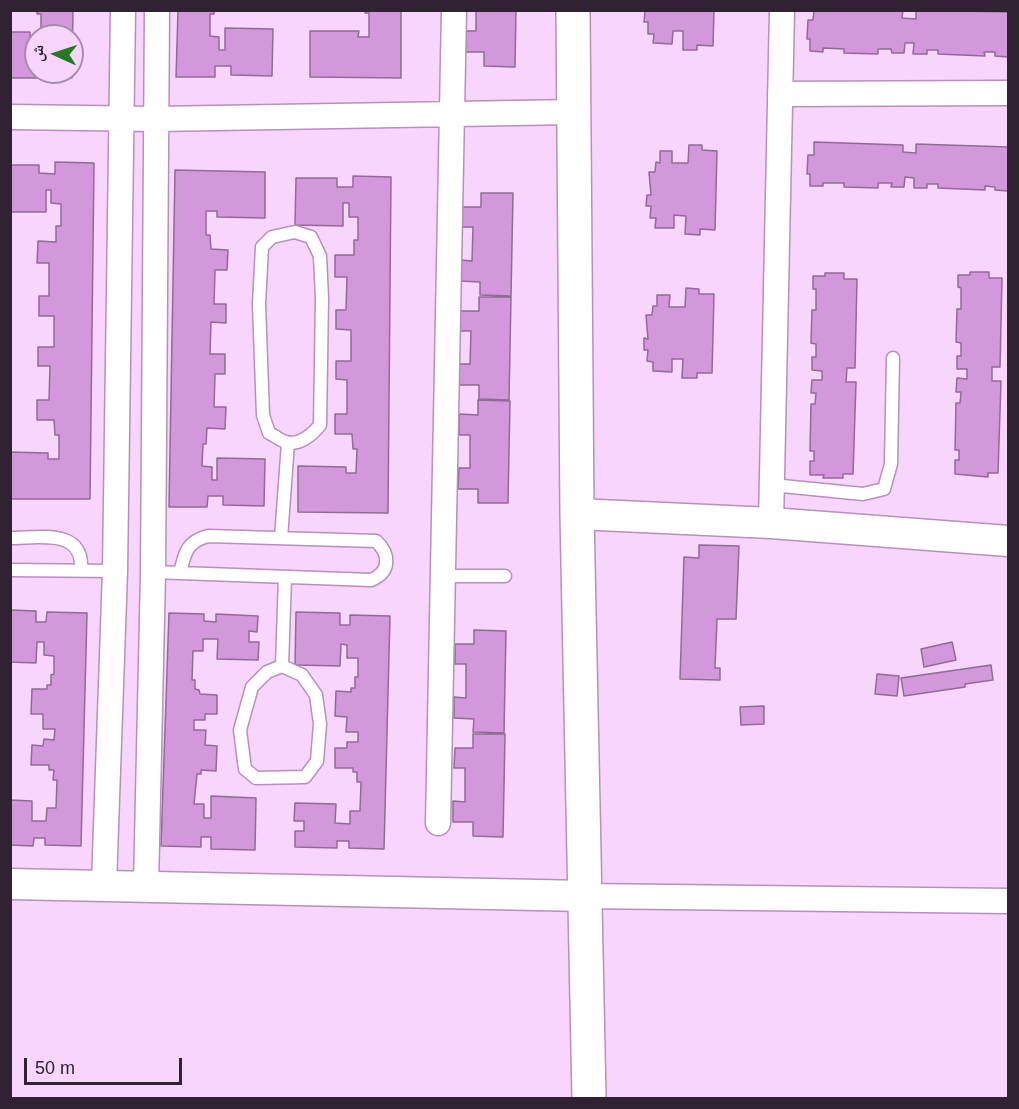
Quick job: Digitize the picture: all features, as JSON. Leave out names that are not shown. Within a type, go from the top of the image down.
[{"type":"main road","points":[[573,10],[578,514],[589,1098]]},
{"type":"street","points":[[104,885],[115,571],[123,10]]},
{"type":"street","points":[[146,886],[153,572],[157,10]]},
{"type":"street","points":[[438,823],[454,10]]},
{"type":"street","points":[[771,524],[782,10]]},
{"type":"street","points":[[780,94],[1008,93]]},
{"type":"street","points":[[10,117],[156,119],[574,112]]},
{"type":"street","points":[[578,514],[771,524],[1008,541]]},
{"type":"street","points":[[115,571],[153,572]]},
{"type":"street","points":[[10,884],[585,896],[1008,901]]},
{"type":"lane","points":[[295,232],[311,237],[320,256],[322,298],[320,424],[313,434],[299,441],[288,443],[269,433],[263,415],[259,304],[262,247],[272,237],[295,232]]},
{"type":"lane","points":[[772,485],[863,494],[884,489],[891,464],[893,358]]},
{"type":"lane","points":[[281,538],[288,443]]},
{"type":"lane","points":[[153,572],[285,577],[371,580],[378,577],[385,569],[387,559],[383,547],[376,540],[208,536],[197,539],[190,545],[180,573]]},
{"type":"lane","points":[[10,538],[62,538],[70,541],[78,549],[82,558],[81,570]]},
{"type":"lane","points":[[10,570],[115,571]]},
{"type":"lane","points":[[442,576],[505,576]]},
{"type":"lane","points":[[282,666],[285,577]]},
{"type":"lane","points":[[282,666],[302,675],[316,696],[320,724],[317,761],[305,777],[256,778],[245,769],[240,730],[252,687],[267,672],[282,666]]},
{"type":"building","points":[[37,10],[73,10],[73,24],[41,24],[41,14],[37,14]]},
{"type":"building","points":[[178,10],[214,10],[214,14],[210,14],[210,36],[219,37],[219,50],[225,50],[225,28],[273,29],[272,76],[231,75],[231,66],[215,66],[215,77],[176,77]]},
{"type":"building","points":[[365,10],[401,10],[401,78],[310,77],[310,31],[359,31],[358,37],[369,37],[369,13],[365,13]]},
{"type":"building","points":[[476,10],[516,10],[515,67],[484,66],[484,52],[464,52],[465,31],[476,31]]},
{"type":"building","points":[[714,10],[713,46],[697,45],[697,50],[683,50],[683,31],[673,31],[672,44],[653,43],[654,34],[648,34],[648,22],[644,22],[645,11]]},
{"type":"building","points":[[814,10],[903,10],[902,18],[916,19],[916,10],[1008,12],[1008,57],[995,56],[995,52],[984,52],[985,56],[938,54],[938,50],[927,50],[927,54],[913,54],[914,43],[905,43],[904,53],[892,53],[891,49],[878,49],[878,54],[844,53],[844,49],[823,48],[823,52],[810,51],[810,39],[807,39],[808,20],[813,20]]},
{"type":"building","points":[[10,32],[24,32],[24,78],[10,78]]},
{"type":"building","points":[[814,142],[903,145],[903,152],[916,153],[916,144],[1008,147],[1008,191],[985,186],[985,190],[938,188],[938,184],[927,184],[927,188],[914,188],[914,178],[905,177],[904,187],[891,187],[892,183],[878,183],[878,188],[844,187],[844,183],[823,183],[823,186],[810,186],[810,174],[807,174],[808,155],[814,155]]},
{"type":"building","points":[[689,145],[702,145],[702,150],[717,151],[715,230],[700,229],[700,235],[685,234],[686,216],[674,215],[674,228],[655,228],[656,218],[650,218],[651,206],[646,206],[647,195],[651,195],[649,172],[655,172],[656,162],[660,163],[660,151],[672,151],[672,163],[688,163]]},
{"type":"building","points":[[55,162],[94,163],[90,499],[10,499],[10,452],[48,453],[48,459],[59,459],[59,435],[55,435],[54,420],[37,420],[37,400],[49,400],[50,366],[38,366],[38,347],[54,347],[54,316],[39,316],[39,296],[49,296],[49,263],[37,263],[38,241],[56,242],[56,226],[61,226],[61,204],[51,203],[51,190],[46,190],[46,212],[10,212],[10,165],[39,165],[39,173],[55,174]]},
{"type":"building","points":[[175,170],[265,172],[265,218],[217,217],[217,211],[206,211],[206,235],[210,235],[211,249],[228,250],[227,270],[215,270],[214,304],[226,304],[226,323],[211,322],[210,354],[225,354],[225,374],[215,374],[214,407],[226,407],[225,429],[207,428],[206,444],[203,444],[202,466],[212,467],[212,480],[217,480],[217,458],[265,459],[264,506],[223,505],[223,496],[208,496],[207,507],[169,507]]},
{"type":"building","points":[[353,176],[391,177],[388,513],[298,512],[298,466],[346,467],[346,473],[356,473],[357,449],[353,449],[352,434],[335,434],[335,414],[347,414],[347,380],[336,379],[336,361],[351,361],[351,330],[336,329],[336,310],[346,310],[347,277],[335,277],[335,255],[354,255],[354,240],[358,240],[358,217],[349,217],[349,203],[343,203],[343,226],[295,225],[296,178],[337,178],[337,187],[353,187]]},
{"type":"building","points":[[481,193],[513,193],[511,296],[480,295],[480,282],[460,281],[461,260],[472,261],[473,227],[462,227],[462,207],[481,207]]},
{"type":"building","points":[[970,272],[989,272],[989,278],[1002,278],[1000,367],[992,367],[992,381],[1001,381],[998,473],[988,473],[988,477],[955,474],[955,460],[959,460],[959,450],[955,450],[956,403],[960,403],[961,392],[956,392],[957,378],[967,379],[967,369],[957,369],[957,356],[961,356],[961,343],[956,342],[957,309],[961,309],[961,288],[958,287],[958,275],[970,275]]},
{"type":"building","points":[[825,273],[844,273],[844,279],[857,279],[855,368],[847,368],[846,382],[856,382],[853,474],[843,474],[843,478],[823,478],[824,475],[810,475],[810,461],[814,461],[814,451],[810,451],[811,404],[815,404],[816,393],[811,393],[812,380],[822,380],[822,371],[812,370],[812,357],[816,357],[816,344],[811,343],[812,310],[816,310],[816,289],[813,289],[813,276],[825,276]]},
{"type":"building","points":[[686,288],[699,289],[699,294],[714,294],[712,373],[697,373],[697,378],[682,378],[683,359],[672,359],[672,372],[653,371],[653,362],[647,361],[648,350],[644,350],[644,338],[648,339],[646,315],[652,315],[653,306],[657,306],[657,295],[670,295],[669,307],[685,307]]},
{"type":"building","points":[[479,297],[511,297],[509,400],[479,399],[479,385],[459,385],[459,364],[470,364],[471,331],[460,331],[460,311],[479,311]]},
{"type":"building","points":[[478,400],[510,401],[508,503],[478,503],[478,489],[458,489],[459,468],[470,468],[470,435],[459,435],[459,414],[478,415]]},
{"type":"building","points":[[699,545],[739,546],[736,619],[717,619],[715,668],[720,668],[720,680],[680,679],[684,557],[699,558]]},
{"type":"building","points":[[10,610],[36,611],[36,622],[46,622],[47,612],[87,613],[81,846],[45,845],[45,838],[34,838],[33,846],[10,845],[10,800],[32,801],[32,821],[46,821],[47,808],[56,808],[57,780],[53,780],[54,770],[49,770],[49,765],[31,765],[32,745],[43,746],[44,739],[54,740],[55,729],[43,729],[43,714],[31,714],[32,689],[47,689],[47,685],[51,685],[51,675],[54,674],[54,656],[44,655],[44,642],[37,642],[36,663],[10,662]]},
{"type":"building","points":[[296,612],[340,613],[340,625],[350,625],[350,615],[390,616],[384,849],[349,848],[349,841],[337,841],[337,848],[295,847],[295,831],[304,831],[304,821],[294,821],[295,803],[336,804],[335,823],[350,824],[350,811],[360,811],[361,782],[357,782],[357,772],[353,772],[353,768],[335,768],[335,748],[347,748],[347,742],[358,742],[358,732],[346,732],[347,717],[335,716],[336,691],[351,692],[351,688],[355,688],[355,677],[358,677],[358,658],[347,658],[347,645],[341,644],[340,666],[295,665]]},
{"type":"building","points":[[169,613],[204,614],[204,621],[216,622],[216,614],[258,616],[257,632],[249,631],[249,642],[259,642],[258,660],[217,659],[218,639],[203,639],[203,651],[193,651],[192,680],[195,680],[195,689],[199,690],[200,694],[217,695],[217,714],[205,714],[205,720],[194,720],[194,730],[206,730],[205,745],[217,746],[216,771],[201,770],[201,774],[197,774],[194,804],[204,804],[204,818],[211,818],[211,796],[256,798],[255,850],[211,849],[211,837],[201,837],[201,847],[161,846]]},
{"type":"building","points":[[474,630],[506,631],[504,733],[473,732],[474,719],[454,718],[454,697],[466,698],[466,664],[455,664],[455,644],[474,644]]},
{"type":"building","points":[[952,642],[956,660],[924,667],[921,649]]},
{"type":"building","points":[[991,665],[993,680],[965,684],[965,687],[904,696],[901,678]]},
{"type":"building","points":[[877,674],[899,676],[897,696],[875,694]]},
{"type":"building","points":[[764,706],[764,724],[741,725],[740,707]]},
{"type":"building","points":[[473,734],[505,734],[503,837],[473,836],[473,822],[453,822],[453,801],[465,802],[465,768],[454,768],[455,748],[473,748]]}]
